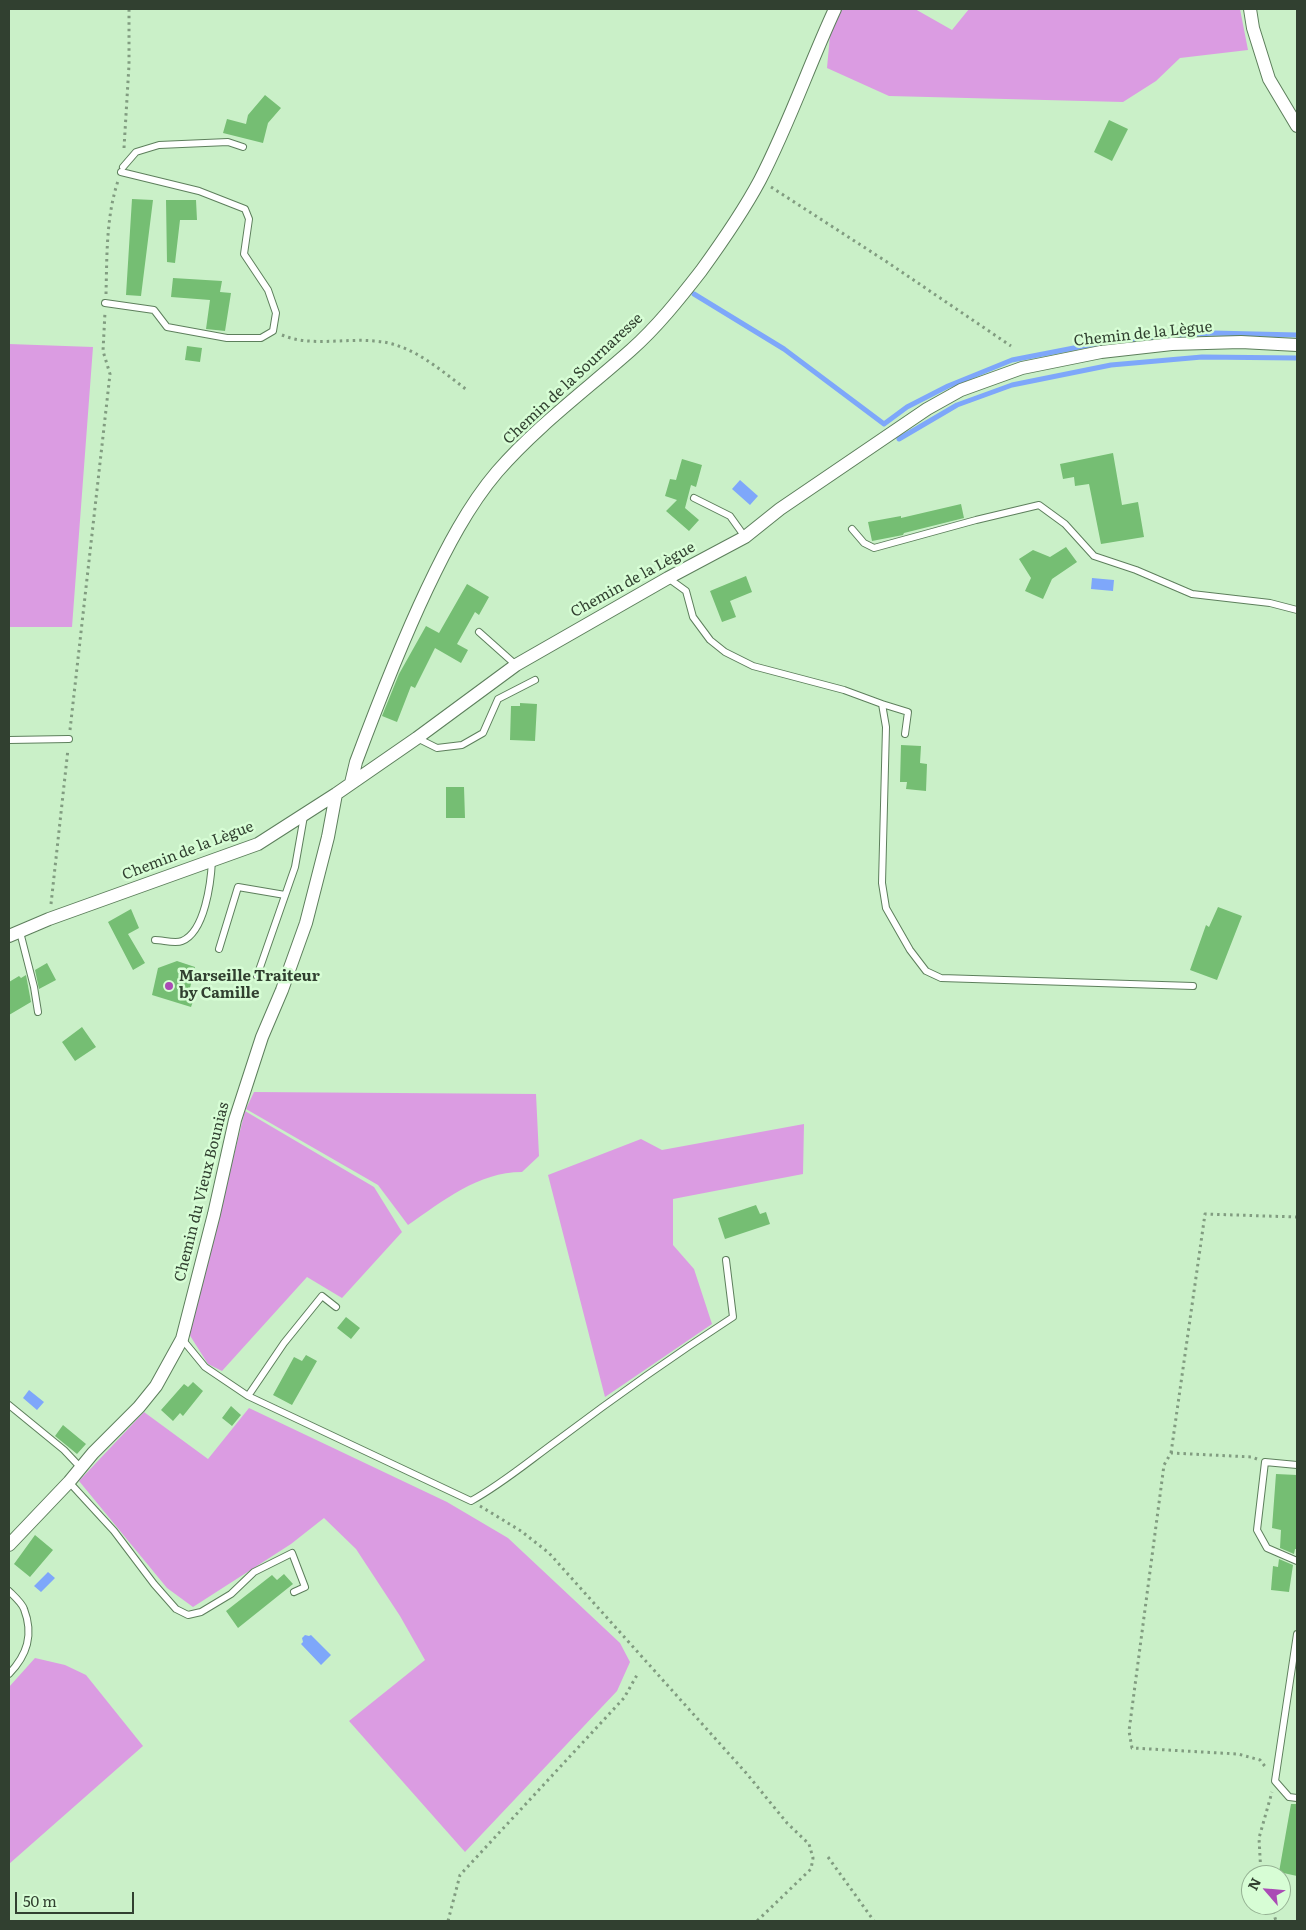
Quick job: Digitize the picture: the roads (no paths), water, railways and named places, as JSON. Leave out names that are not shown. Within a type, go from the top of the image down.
[{"type":"street","name":"Chemin de la Sournaresse","points":[[351,783],[360,752],[407,631],[437,568],[462,522],[496,473],[530,438],[580,392],[633,348],[700,273],[731,229],[760,180],[786,125],[835,9]]},
{"type":"street","points":[[1250,9],[1253,28],[1269,79],[1297,126]]},
{"type":"street","name":"Chemin de la Lègue","points":[[14,934],[258,844],[336,794],[417,738],[516,665],[668,578],[745,537],[780,509],[927,409],[961,390],[1022,368],[1101,352],[1172,344],[1241,342],[1297,345]]},
{"type":"street","name":"Chemin du Vieux Bounias","points":[[9,1545],[70,1482],[93,1453],[139,1407],[156,1386],[182,1338],[214,1214],[235,1120],[259,1045],[282,990],[306,923],[328,837],[336,794]]},
{"type":"lane","points":[[105,303],[154,310],[167,328],[227,338],[261,338],[272,331],[276,312],[268,290],[244,254],[249,219],[245,209],[199,192],[122,170],[136,152],[159,144],[228,142],[243,147]]},
{"type":"lane","points":[[694,498],[730,516],[745,537]]},
{"type":"lane","points":[[852,529],[864,543],[874,548],[1039,505],[1065,524],[1094,556],[1136,570],[1192,594],[1270,603],[1297,610]]},
{"type":"lane","points":[[668,578],[686,591],[693,617],[710,640],[725,652],[753,666],[844,690],[908,712],[905,734]]},
{"type":"lane","points":[[479,632],[516,665]]},
{"type":"lane","points":[[417,738],[437,748],[462,745],[483,733],[498,699],[535,680]]},
{"type":"lane","points":[[882,704],[886,726],[882,882],[886,908],[910,950],[926,971],[941,978],[1193,986]]},
{"type":"lane","points":[[9,740],[70,739]]},
{"type":"lane","points":[[257,976],[294,867],[304,815]]},
{"type":"lane","points":[[155,940],[180,942],[192,936],[210,887],[212,860]]},
{"type":"lane","points":[[219,949],[238,887],[285,895]]},
{"type":"lane","points":[[14,934],[34,987],[38,1012]]},
{"type":"lane","points":[[182,1338],[205,1367],[248,1396],[471,1501],[492,1490],[677,1354],[732,1317],[726,1260]]},
{"type":"lane","points":[[248,1396],[284,1343],[322,1296],[336,1307]]},
{"type":"lane","points":[[9,1405],[64,1450],[81,1468]]},
{"type":"lane","points":[[1297,1465],[1265,1462],[1257,1530],[1267,1548],[1297,1560]]},
{"type":"lane","points":[[70,1482],[114,1531],[154,1584],[176,1609],[188,1615],[201,1612],[231,1594],[254,1572],[292,1554],[305,1587],[294,1592]]},
{"type":"lane","points":[[9,1591],[24,1608],[30,1636],[20,1663],[9,1674]]},
{"type":"lane","points":[[1297,1634],[1275,1781],[1288,1797],[1297,1798]]},
{"type":"water","points":[[740,480],[758,496],[750,505],[732,489]]},
{"type":"water","points":[[1092,578],[1114,580],[1113,591],[1091,589]]},
{"type":"water","points":[[29,1390],[44,1402],[37,1410],[23,1398]]},
{"type":"water","points":[[48,1572],[55,1578],[41,1592],[34,1586]]},
{"type":"water","points":[[305,1635],[311,1635],[331,1655],[321,1665],[301,1644],[303,1642],[302,1638]]},
{"type":"waterway","points":[[694,294],[784,349],[884,424],[907,407],[948,386],[1012,360],[1110,341],[1213,333],[1297,335]]},
{"type":"waterway","points":[[899,439],[957,405],[1012,385],[1111,365],[1202,357],[1297,358]]},
{"type":"place","name":"Marseille Traiteur by Camille","points":[[169,986]]}]
